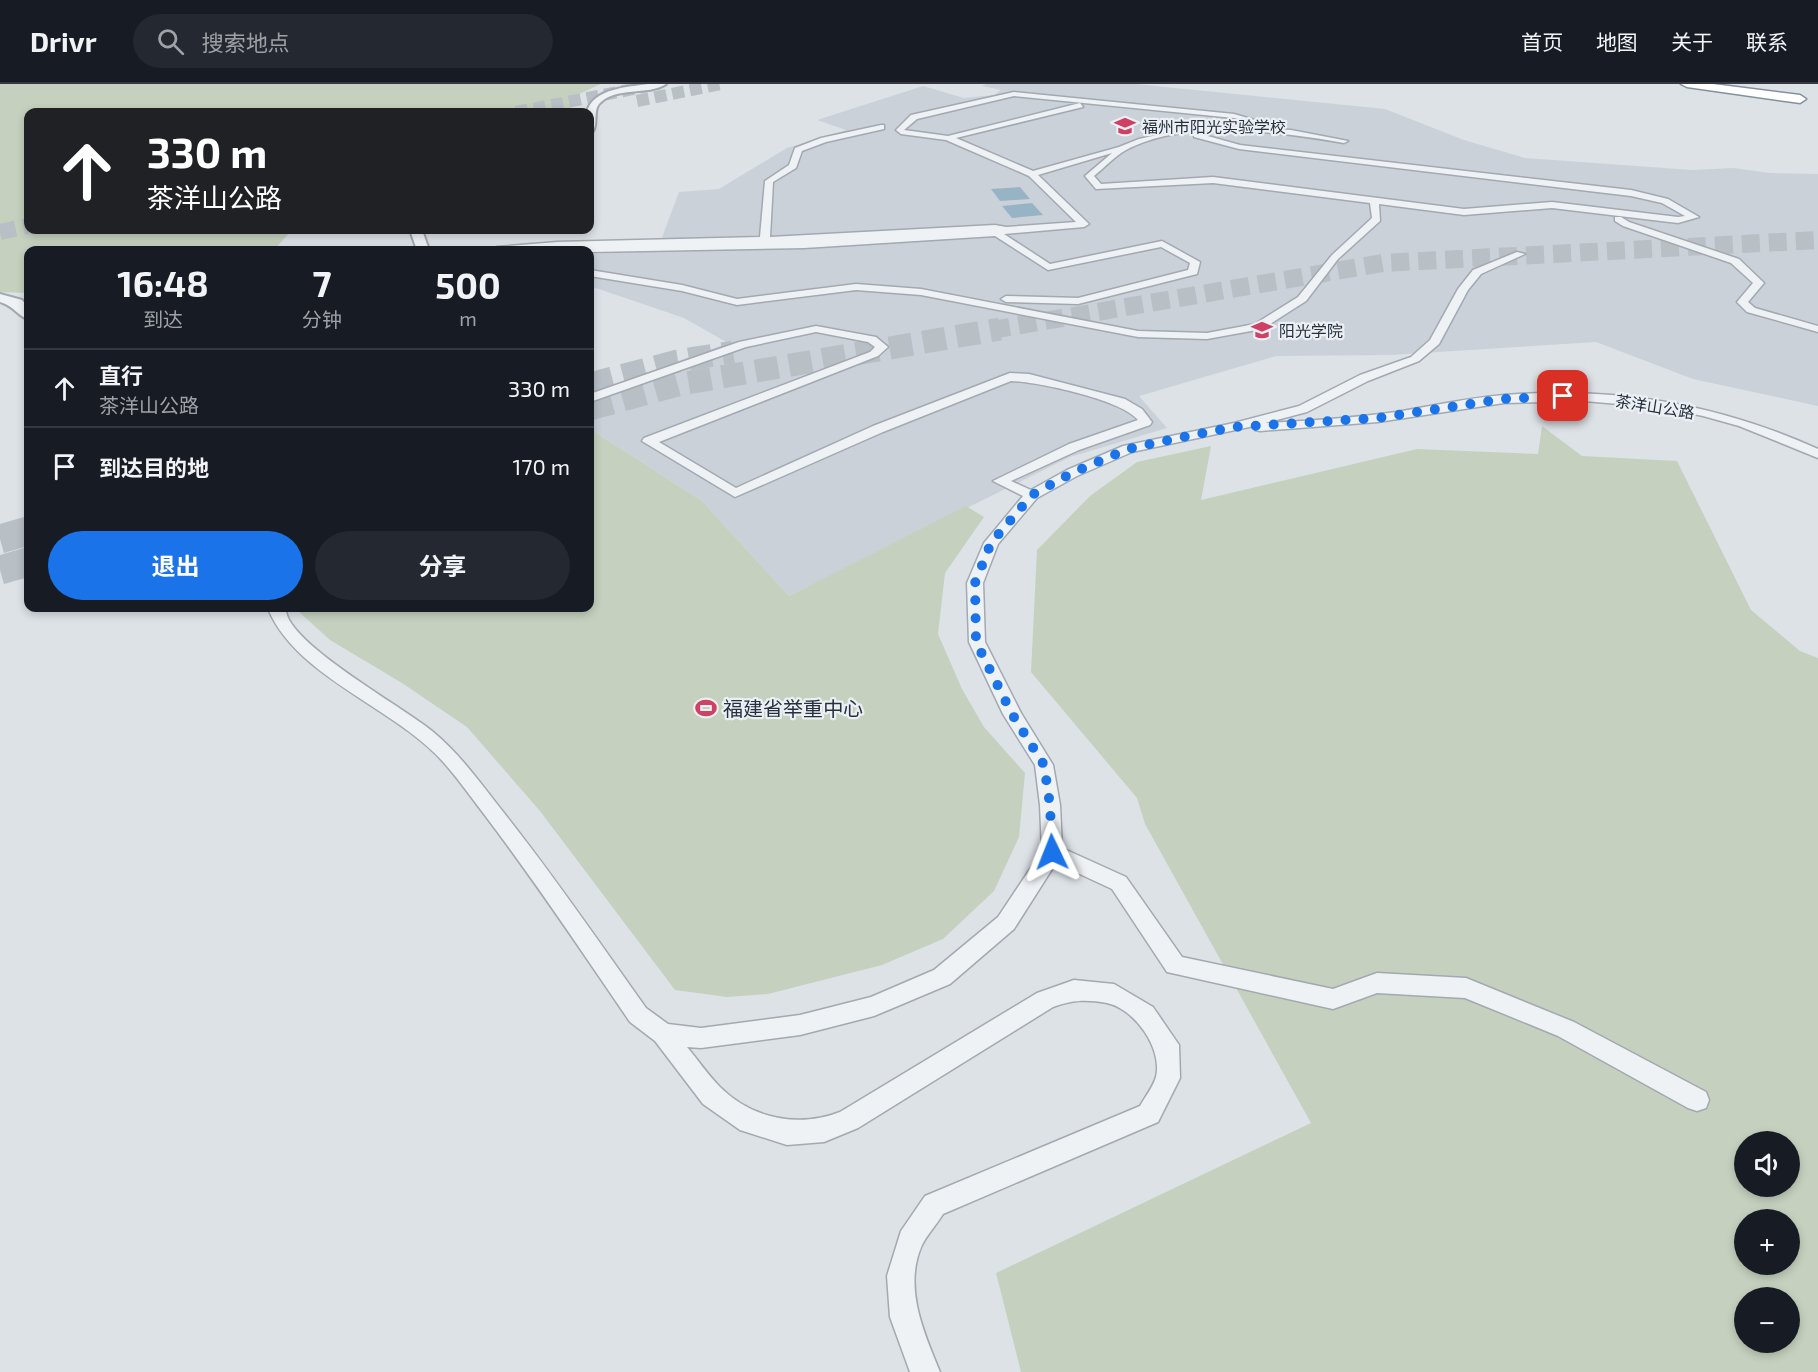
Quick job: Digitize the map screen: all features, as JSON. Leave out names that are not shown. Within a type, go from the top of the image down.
[{"type":"highway","points":[[1687,84],[1807,99]]},
{"type":"highway","points":[[1705,84],[1807,99]]},
{"type":"highway","points":[[1721,84],[1778,92]]},
{"type":"highway","points":[[1730,84],[1807,99]]},
{"type":"street","points":[[599,99],[595,92],[612,84]]},
{"type":"street","points":[[593,108],[593,104],[599,99],[612,94],[662,84]]},
{"type":"street","points":[[824,140],[1014,94],[1234,116],[1291,132],[1344,141]]},
{"type":"street","points":[[948,138],[1094,102]]},
{"type":"street","points":[[914,117],[900,130],[901,132],[948,138],[1032,174],[1084,224],[1002,231]]},
{"type":"street","points":[[888,124],[891,134],[930,140]]},
{"type":"street","points":[[765,241],[769,181],[793,166],[798,150],[865,125]]},
{"type":"street","points":[[1032,174],[1142,141],[1198,128],[1291,132]]},
{"type":"street","points":[[1142,141],[1122,149],[1089,176],[1099,187],[1213,180],[1464,212],[1552,205],[1678,220],[1694,217],[1665,201],[1631,193],[1239,147],[1184,132]]},
{"type":"street","points":[[921,292],[1138,334],[1207,336],[1258,327],[1302,299],[1335,257],[1370,227],[1377,219],[1374,201]]},
{"type":"street","points":[[1609,213],[1626,224],[1735,261],[1759,283],[1742,302],[1751,310],[1818,329]]},
{"type":"street","points":[[594,247],[814,242],[995,228],[1048,267],[1162,244],[1195,262],[1193,272],[1078,301],[1010,300],[856,287],[737,302],[682,288],[594,274]]},
{"type":"street","points":[[688,246],[765,241],[814,242]]},
{"type":"street","points":[[663,1034],[701,1038],[800,1025],[874,1006],[942,977],[1006,923],[1052,852],[1050,805],[1044,765],[1012,714],[976,642],[975,583],[991,543],[1032,495],[1072,473],[1128,449],[1235,427],[1303,409],[1364,378],[1424,354],[1435,342],[1463,289],[1477,272],[1520,254]]},
{"type":"street","points":[[0,298],[17,303],[24,311]]},
{"type":"street","points":[[594,397],[743,344],[816,329],[872,339],[882,347],[874,354],[796,382],[649,441],[735,493],[878,429],[1010,377],[1029,378],[1121,402],[1138,412],[1146,423],[1074,447],[1000,481],[1032,495]]},
{"type":"street","name":"茶洋山公路","points":[[1235,427],[1378,418],[1503,399],[1584,396],[1658,404],[1739,422],[1818,454]]},
{"type":"street","points":[[277,612],[285,629],[314,657],[424,734],[451,758],[526,856],[638,1015],[663,1034],[712,1096],[749,1122],[787,1133],[824,1130],[849,1120],[1045,1000],[1074,990],[1114,994],[1144,1014],[1167,1045],[1168,1078],[1149,1114],[934,1205],[910,1240],[901,1276],[904,1317],[925,1372]]},
{"type":"street","points":[[1052,852],[1119,883],[1175,964],[1333,999],[1377,983],[1466,988],[1566,1029],[1696,1100]]},
{"type":"shaded area","name":"阳光学院","points":[[986,84],[1136,84],[1385,109],[1464,140],[1525,158],[1692,170],[1733,168],[1770,173],[1818,174],[1818,406],[1693,379],[1596,342],[1390,355],[1276,356],[1139,396],[1167,428],[1070,457],[789,596],[702,501],[594,432],[594,392],[728,343],[684,318],[594,287],[594,254],[657,251],[679,192],[719,189],[787,148],[846,130],[817,120],[923,86],[964,98],[994,95],[1001,90],[982,86]]},
{"type":"green space","points":[[0,84],[601,84],[570,98],[571,108],[24,108],[24,234],[288,234],[278,246],[24,246],[24,293],[0,292]]},
{"type":"green space","points":[[1542,426],[1582,456],[1677,461],[1751,610],[1800,651],[1818,658],[1818,1372],[1021,1372],[996,1273],[1311,1123],[1145,824],[1137,798],[1031,672],[1037,550],[1090,496],[1137,462],[1211,446],[1201,500],[1417,449],[1538,454]]},
{"type":"green space","name":"福建省举重中心","points":[[594,432],[702,501],[789,596],[966,506],[984,517],[945,573],[938,634],[962,689],[984,727],[1025,773],[1019,837],[994,891],[943,939],[882,965],[768,994],[727,997],[675,990],[540,811],[467,727],[402,683],[330,640],[299,612],[594,612]]},
{"type":"water","points":[[1020,187],[1030,199],[1000,201],[991,189]]},
{"type":"water","points":[[1032,203],[1043,215],[1012,218],[1002,206]]},
{"type":"tunnel","points":[[536,108],[659,84]]},
{"type":"tunnel","points":[[637,101],[721,84]]},
{"type":"tunnel","points":[[0,232],[24,227]]},
{"type":"tunnel","points":[[992,330],[1383,263],[1818,240]]},
{"type":"tunnel","points":[[594,408],[681,384],[1000,329]]},
{"type":"tunnel","points":[[594,383],[678,361],[733,352]]},
{"type":"tunnel","points":[[0,539],[24,532]]},
{"type":"tunnel","points":[[0,570],[24,563]]},
{"type":"place","name":"福州市阳光实验学校","points":[[1125,126]]},
{"type":"place","name":"阳光学院","points":[[1262,330]]},
{"type":"place","name":"福建省举重中心","points":[[706,708]]},
{"type":"route","points":[[1052,852],[1050,805],[1044,765],[1012,714],[976,642],[975,583],[991,543],[1032,495],[1072,473],[1128,449],[1235,427],[1378,418],[1503,399],[1563,396]]}]
